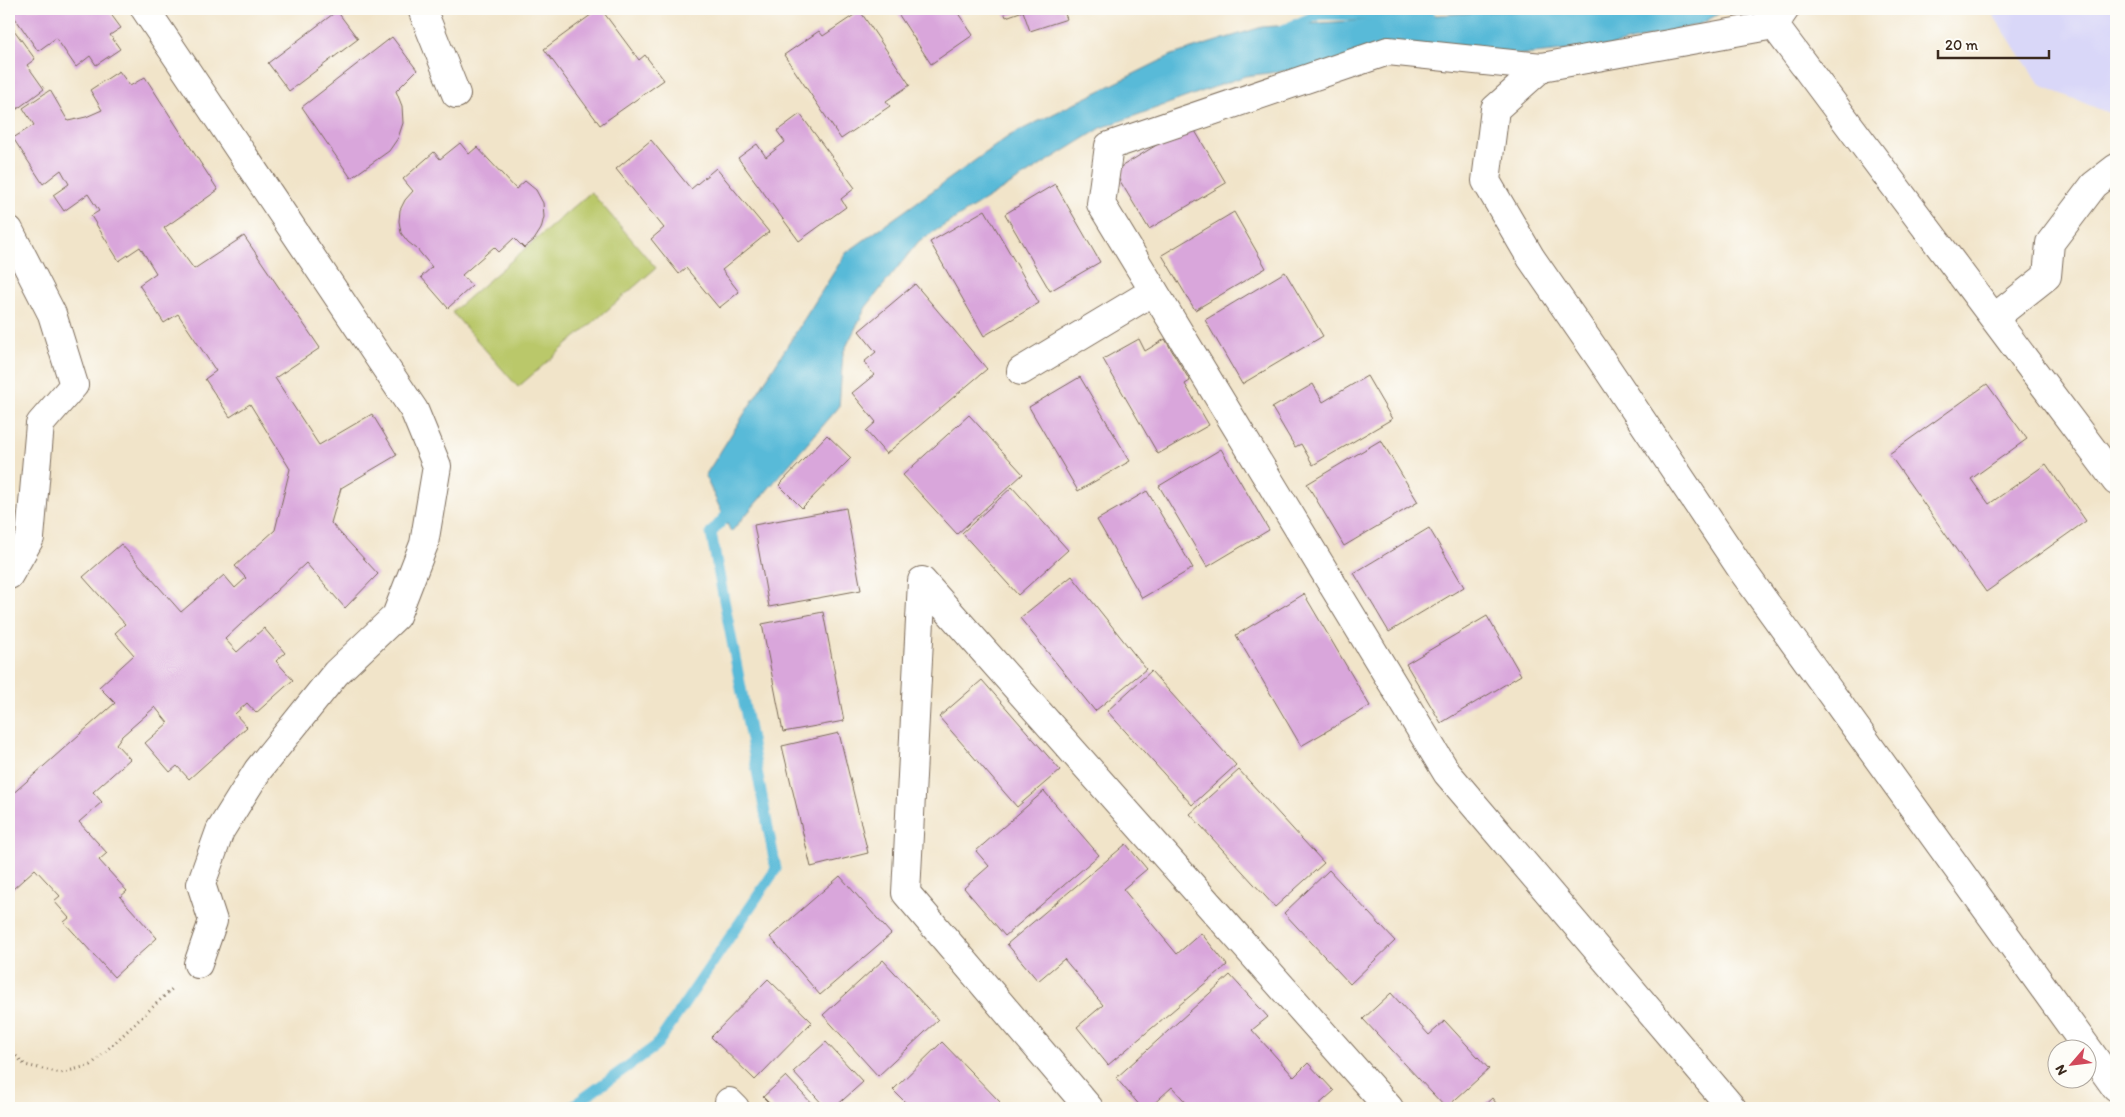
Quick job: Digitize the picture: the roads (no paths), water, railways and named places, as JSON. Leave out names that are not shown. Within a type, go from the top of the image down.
[{"type":"street","points":[[145,9],[414,410],[437,466],[424,544],[396,616],[336,673],[258,770],[220,831],[201,884],[213,921],[198,964]]},
{"type":"street","points":[[422,9],[456,94]]},
{"type":"street","points":[[1732,1108],[1447,773],[1101,204],[1109,146],[1388,51],[1542,67],[1780,17],[1994,318],[2116,481]]},
{"type":"street","points":[[1542,67],[1495,109],[1486,182],[1531,258],[1744,573],[2116,1088]]},
{"type":"street","points":[[1994,318],[2048,276],[2050,243],[2094,186],[2116,168]]},
{"type":"street","points":[[9,230],[52,314],[74,384],[40,424],[30,538],[9,575]]},
{"type":"street","points":[[1021,371],[1154,291]]},
{"type":"street","points":[[1088,1108],[906,893],[922,581],[1389,1108]]},
{"type":"water","points":[[1629,9],[1727,9],[1701,24],[1611,46],[1534,54],[1381,59],[1245,76],[1101,128],[919,241],[866,307],[843,353],[839,407],[731,532],[705,476],[846,253],[1009,136],[1172,55],[1262,27],[1497,11],[1617,13]]},
{"type":"waterway","points":[[1283,30],[1320,14],[1429,17]]},
{"type":"waterway","points":[[570,1108],[656,1046],[776,869],[711,533],[734,507]]}]
